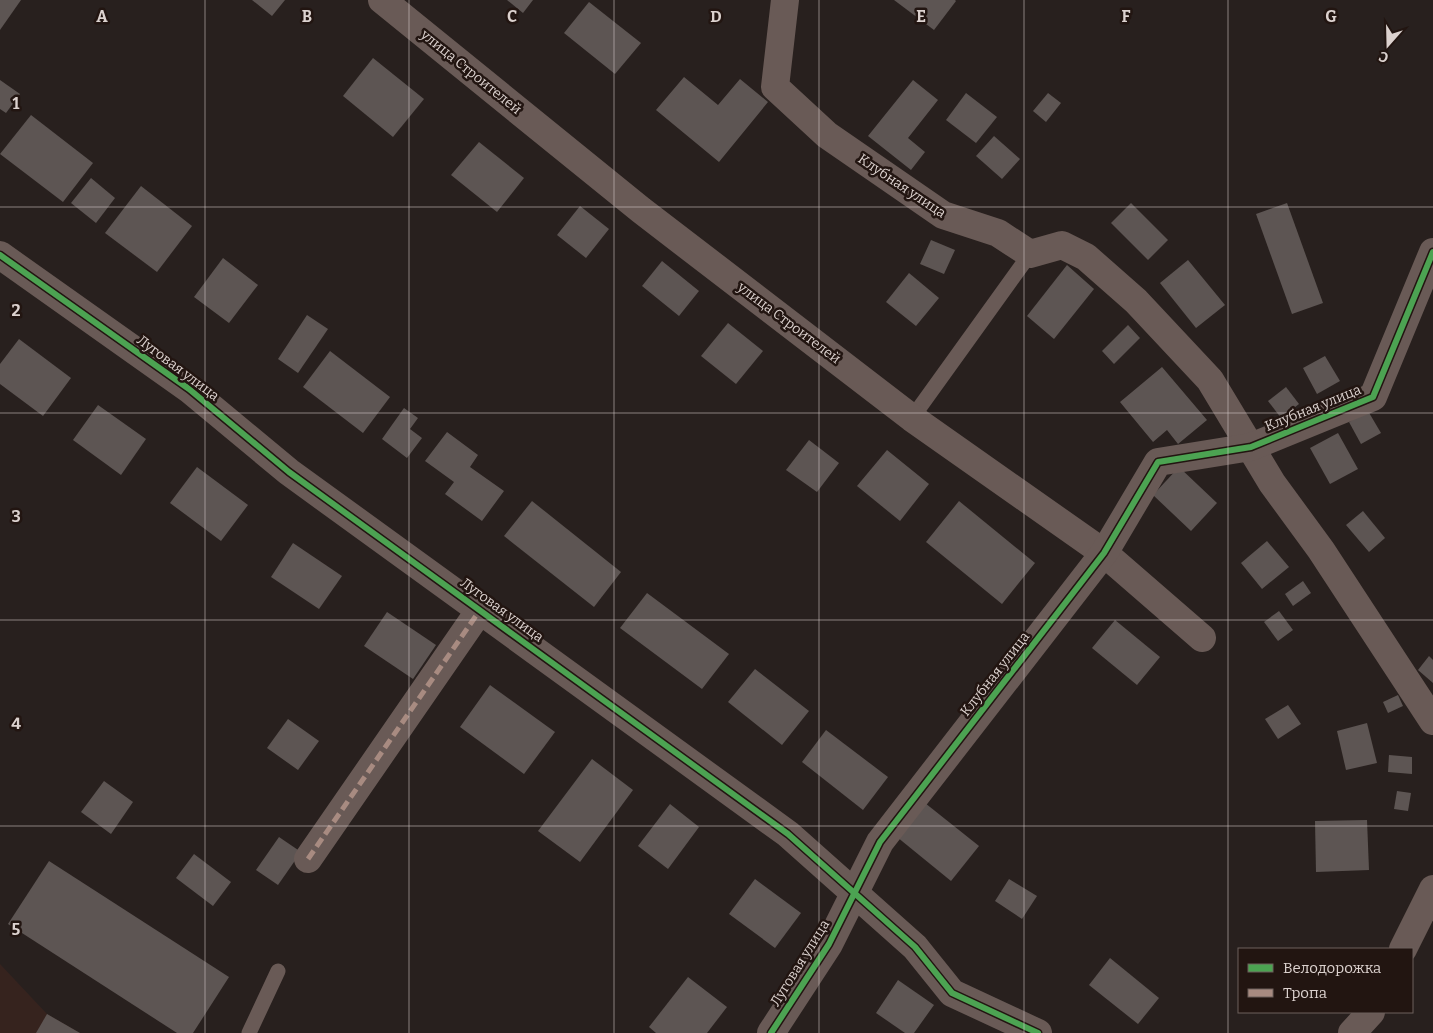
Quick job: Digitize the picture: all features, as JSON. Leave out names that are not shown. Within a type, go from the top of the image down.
[{"type":"street","name":"улица Строителей","points":[[382,0],[641,210],[912,418],[1104,552],[1202,638]]},
{"type":"street","name":"Клубная улица","points":[[785,0],[775,87],[827,135],[943,215],[998,233],[1030,254]]},
{"type":"street","points":[[1030,254],[1062,245],[1086,257],[1122,288],[1210,380],[1272,483],[1321,550],[1433,721]]},
{"type":"street","name":"Клубная улица","points":[[854,893],[880,842],[1104,552],[1158,462],[1250,447],[1373,396],[1433,252]]},
{"type":"street","name":"Луговая улица","points":[[0,255],[188,389],[289,472],[788,834],[854,893],[830,944],[771,1033]]},
{"type":"street","points":[[308,859],[480,610]]},
{"type":"street","points":[[1404,948],[1433,889]]},
{"type":"street","points":[[854,893],[915,947],[952,993],[1038,1033]]},
{"type":"street","points":[[1352,1033],[1370,1013]]},
{"type":"lane","points":[[912,418],[1030,254]]},
{"type":"lane","points":[[249,1033],[278,971]]},
{"type":"shaded area","points":[[0,964],[47,1014],[80,1033],[0,1033]]},
{"type":"building","points":[[0,0],[21,0],[0,30]]},
{"type":"building","points":[[252,0],[285,0],[272,16]]},
{"type":"building","points":[[507,0],[533,0],[523,13]]},
{"type":"building","points":[[894,0],[955,0],[956,1],[934,30]]},
{"type":"building","points":[[589,2],[641,43],[615,74],[564,33]]},
{"type":"building","points":[[373,58],[424,99],[393,137],[343,96]]},
{"type":"building","points":[[684,77],[718,105],[740,79],[768,102],[719,162],[656,110]]},
{"type":"building","points":[[0,80],[20,94],[6,113],[0,109]]},
{"type":"building","points":[[913,80],[938,100],[908,138],[925,152],[911,170],[868,136]]},
{"type":"building","points":[[966,93],[997,117],[976,143],[946,120]]},
{"type":"building","points":[[1048,93],[1061,103],[1046,122],[1033,111]]},
{"type":"building","points":[[31,115],[93,163],[63,202],[0,154]]},
{"type":"building","points":[[994,136],[1020,159],[1002,179],[976,156]]},
{"type":"building","points":[[479,142],[524,178],[497,212],[451,175]]},
{"type":"building","points":[[91,178],[115,198],[96,223],[71,203]]},
{"type":"building","points":[[141,186],[192,226],[157,272],[105,233]]},
{"type":"building","points":[[1131,203],[1168,240],[1148,260],[1111,223]]},
{"type":"building","points":[[1287,203],[1323,303],[1292,314],[1256,214]]},
{"type":"building","points":[[580,206],[609,229],[586,258],[557,235]]},
{"type":"building","points":[[931,240],[955,250],[944,274],[920,264]]},
{"type":"building","points":[[223,258],[258,285],[229,323],[194,297]]},
{"type":"building","points":[[1188,260],[1225,305],[1196,328],[1160,283]]},
{"type":"building","points":[[662,261],[699,291],[679,316],[642,286]]},
{"type":"building","points":[[1067,265],[1094,289],[1054,339],[1027,316]]},
{"type":"building","points":[[909,273],[939,298],[916,326],[886,302]]},
{"type":"building","points":[[307,315],[328,329],[298,373],[278,359]]},
{"type":"building","points":[[728,323],[763,351],[736,384],[701,356]]},
{"type":"building","points":[[1128,325],[1140,338],[1114,364],[1102,351]]},
{"type":"building","points":[[19,339],[71,378],[43,416],[0,384],[0,364]]},
{"type":"building","points":[[330,351],[390,397],[363,433],[303,387]]},
{"type":"building","points":[[1325,356],[1340,381],[1317,394],[1303,368]]},
{"type":"building","points":[[1162,367],[1207,420],[1178,444],[1167,430],[1153,442],[1120,402]]},
{"type":"building","points":[[1286,387],[1299,404],[1281,418],[1268,401]]},
{"type":"building","points":[[98,405],[146,439],[121,475],[73,440]]},
{"type":"building","points":[[404,408],[418,418],[410,429],[422,438],[407,458],[382,439]]},
{"type":"building","points":[[1368,411],[1381,433],[1361,444],[1349,422]]},
{"type":"building","points":[[447,432],[478,455],[470,467],[504,491],[482,521],[445,494],[454,482],[425,461]]},
{"type":"building","points":[[1338,433],[1358,469],[1330,484],[1310,448]]},
{"type":"building","points":[[809,440],[839,463],[817,492],[786,470]]},
{"type":"building","points":[[887,450],[929,484],[900,521],[857,486]]},
{"type":"building","points":[[197,467],[248,505],[221,541],[170,503]]},
{"type":"building","points":[[1179,467],[1217,503],[1191,531],[1153,495]]},
{"type":"building","points":[[532,501],[621,572],[594,607],[504,536]]},
{"type":"building","points":[[959,501],[1035,563],[1002,604],[926,542]]},
{"type":"building","points":[[1363,511],[1385,538],[1369,552],[1346,525]]},
{"type":"building","points":[[1267,541],[1289,567],[1262,589],[1241,563]]},
{"type":"building","points":[[293,543],[342,576],[319,609],[271,577]]},
{"type":"building","points":[[1303,581],[1311,593],[1293,606],[1285,594]]},
{"type":"building","points":[[647,593],[729,654],[702,689],[620,628]]},
{"type":"building","points":[[1279,611],[1293,630],[1278,641],[1264,622]]},
{"type":"building","points":[[387,612],[436,645],[413,679],[364,646]]},
{"type":"building","points":[[1115,620],[1160,657],[1137,685],[1092,648]]},
{"type":"building","points":[[1429,656],[1433,660],[1433,683],[1418,670]]},
{"type":"building","points":[[755,669],[809,711],[782,745],[728,702]]},
{"type":"building","points":[[490,685],[555,732],[524,774],[460,727]]},
{"type":"building","points":[[1398,695],[1403,706],[1388,713],[1383,702]]},
{"type":"building","points":[[1288,705],[1301,724],[1278,739],[1265,719]]},
{"type":"building","points":[[288,719],[319,741],[298,770],[267,748]]},
{"type":"building","points":[[1367,723],[1377,763],[1346,770],[1337,731]]},
{"type":"building","points":[[826,730],[888,777],[863,810],[802,762]]},
{"type":"building","points":[[1389,755],[1412,757],[1412,774],[1388,772]]},
{"type":"building","points":[[592,759],[633,790],[580,862],[538,831]]},
{"type":"building","points":[[104,781],[133,802],[111,834],[81,812]]},
{"type":"building","points":[[1397,791],[1411,793],[1408,811],[1394,809]]},
{"type":"building","points":[[925,803],[979,846],[951,881],[897,837]]},
{"type":"building","points":[[670,804],[699,827],[668,869],[638,846]]},
{"type":"building","points":[[1367,820],[1369,870],[1316,872],[1315,821]]},
{"type":"building","points":[[279,837],[301,852],[278,885],[256,870]]},
{"type":"building","points":[[194,854],[231,882],[213,906],[176,878]]},
{"type":"building","points":[[49,861],[229,977],[193,1033],[177,1033],[8,924]]},
{"type":"building","points":[[755,879],[801,913],[775,948],[729,914]]},
{"type":"building","points":[[1009,879],[1037,896],[1022,919],[995,901]]},
{"type":"building","points":[[1110,958],[1159,998],[1138,1024],[1089,985]]},
{"type":"building","points":[[688,977],[727,1007],[707,1033],[656,1033],[649,1027]]},
{"type":"building","points":[[898,980],[934,1005],[914,1033],[905,1033],[876,1013]]},
{"type":"building","points":[[47,1014],[80,1033],[36,1033]]},
{"type":"marked path","points":[[308,859],[480,610]]},
{"type":"cycle path","points":[[771,1033],[829,944],[880,842],[1104,553],[1158,462],[1251,447],[1373,397],[1433,252]]},
{"type":"cycle path","points":[[0,255],[189,389],[289,472],[788,834],[915,947],[952,993],[1038,1033]]}]
